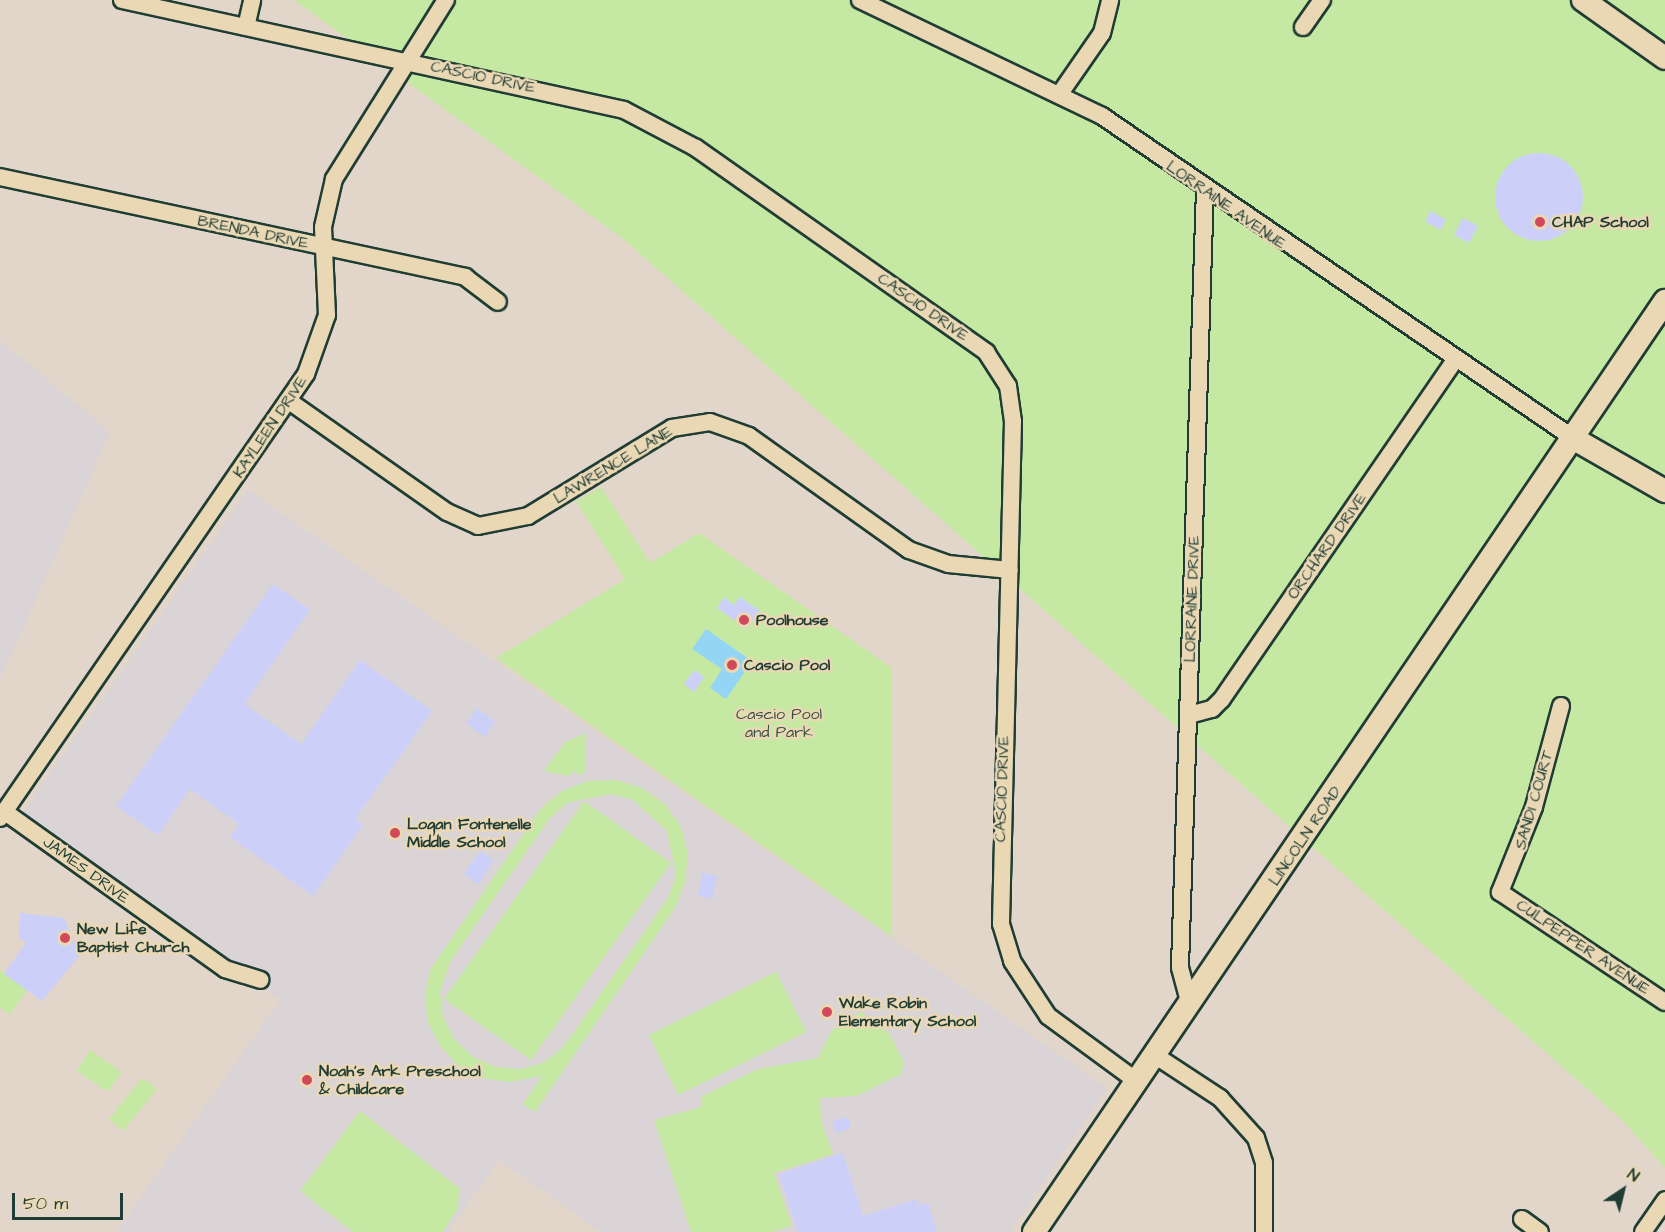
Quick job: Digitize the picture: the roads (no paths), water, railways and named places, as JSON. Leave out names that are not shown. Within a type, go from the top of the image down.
[{"type":"main road","points":[[1583,0],[1665,58]]},
{"type":"main road","name":"LINCOLN ROAD","points":[[1034,1232],[1576,440],[1665,301]]},
{"type":"main road","points":[[1576,440],[1665,491]]},
{"type":"street","name":"CASCIO DRIVE","points":[[122,0],[595,101],[648,120],[986,352],[1008,386],[1012,412],[1001,924],[1012,961],[1048,1016],[1138,1082]]},
{"type":"street","points":[[246,27],[252,0]]},
{"type":"street","name":"KAYLEEN DRIVE","points":[[2,815],[289,401],[323,335],[325,212],[334,179],[405,60],[446,0]]},
{"type":"street","name":"LORRAINE AVENUE","points":[[860,0],[1102,116],[1454,362],[1576,440]]},
{"type":"street","points":[[1059,95],[1102,33],[1110,0]]},
{"type":"street","points":[[1303,27],[1322,0]]},
{"type":"street","name":"BRENDA DRIVE","points":[[0,177],[465,277],[498,302]]},
{"type":"street","name":"LORRAINE DRIVE","points":[[1190,1005],[1180,967],[1205,190]]},
{"type":"street","name":"ORCHARD DRIVE","points":[[1189,715],[1212,709],[1222,699],[1454,362]]},
{"type":"street","name":"LAWRENCE LANE","points":[[289,401],[447,512],[478,526],[528,516],[672,428],[710,422],[749,436],[909,550],[948,564],[1010,570]]},
{"type":"street","name":"SANDI COURT","points":[[1500,892],[1534,807],[1561,706]]},
{"type":"street","name":"JAMES DRIVE","points":[[2,815],[225,969],[260,980]]},
{"type":"street","name":"CULPEPPER AVENUE","points":[[1500,892],[1665,1002]]},
{"type":"street","points":[[1156,1056],[1220,1098],[1256,1138],[1264,1162],[1264,1232]]},
{"type":"street","points":[[1643,1232],[1665,1200]]},
{"type":"street","points":[[1522,1219],[1540,1232]]},
{"type":"water","name":"Cascio Pool","points":[[706,629],[752,661],[726,699],[710,688],[722,669],[692,649]]},
{"type":"place","name":"CHAP School","points":[[1540,222]]},
{"type":"place","name":"Poolhouse","points":[[744,620]]},
{"type":"place","name":"Cascio Pool","points":[[732,665]]},
{"type":"place","name":"Logan Fontenelle Middle School","points":[[395,833]]},
{"type":"place","name":"New Life Baptist Church","points":[[65,938]]},
{"type":"place","name":"Wake Robin Elementary School","points":[[827,1012]]},
{"type":"place","name":"Noah's Ark Preschool & Childcare","points":[[307,1080]]},
{"type":"park label","name":"Cascio Pool and Park","points":[[779,723]]}]
